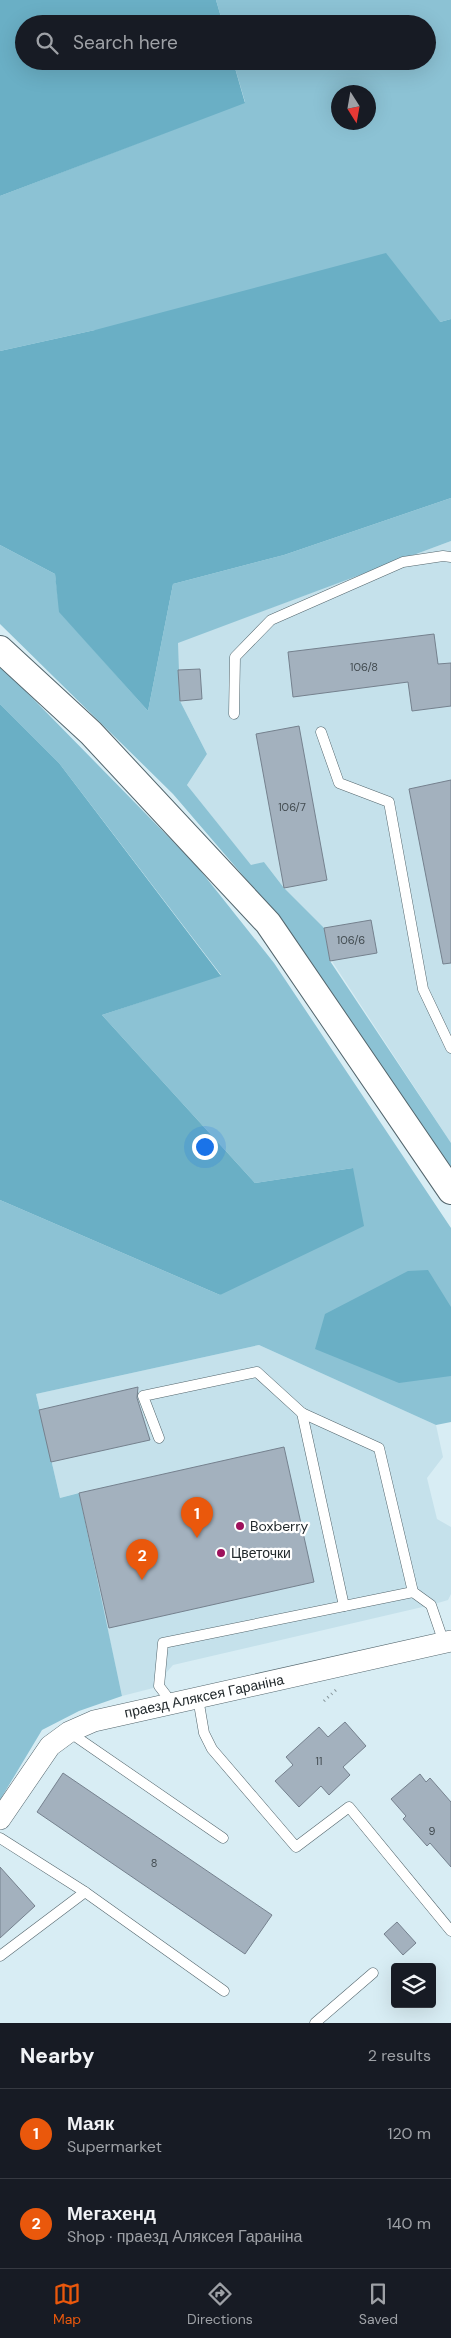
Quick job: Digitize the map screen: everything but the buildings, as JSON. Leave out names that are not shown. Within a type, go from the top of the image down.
[{"type":"street","points":[[0,649],[90,733],[268,924],[451,1191]]},
{"type":"street","name":"праезд Аляксея Гараніна","points":[[0,1819],[50,1746],[69,1732],[94,1721],[448,1642]]},
{"type":"lane","points":[[234,714],[235,657],[271,620],[402,562],[443,556],[451,558]]},
{"type":"lane","points":[[321,732],[339,783],[389,802],[423,988],[451,1048]]},
{"type":"lane","points":[[158,1438],[144,1396],[257,1372],[302,1413],[379,1448],[414,1592],[431,1605],[448,1642]]},
{"type":"lane","points":[[302,1413],[344,1606]]},
{"type":"lane","points":[[172,1703],[159,1686],[163,1643],[414,1592]]},
{"type":"lane","points":[[198,1698],[204,1734],[212,1749],[296,1847],[349,1807],[451,1932]]},
{"type":"lane","points":[[69,1732],[223,1838]]},
{"type":"lane","points":[[0,1838],[85,1892],[224,1991]]},
{"type":"lane","points":[[0,1956],[85,1892]]},
{"type":"lane","points":[[315,2023],[373,1973]]},
{"type":"shaded area","points":[[0,0],[216,0],[220,15],[15,15],[15,70],[236,70],[245,103],[0,196]]},
{"type":"shaded area","points":[[216,0],[451,0],[451,319],[440,322],[95,330],[0,351],[0,196],[245,102],[236,70],[436,70],[436,15],[220,15]]},
{"type":"shaded area","points":[[386,253],[440,322],[451,319],[451,498],[284,555],[173,584],[148,711],[59,612],[55,574],[0,545],[0,351],[95,330]]},
{"type":"shaded area","points":[[451,498],[451,541],[178,643],[180,701],[207,754],[187,785],[251,865],[264,862],[284,888],[324,928],[330,961],[451,1143],[451,1171],[263,899],[173,794],[0,624],[0,545],[55,574],[60,612],[148,711],[173,584],[284,555]]},
{"type":"shaded area","points":[[451,541],[451,1143],[284,888],[264,862],[251,866],[187,785],[207,754],[180,701],[178,642]]},
{"type":"shaded area","points":[[0,665],[196,865],[274,963],[451,1228],[451,1422],[436,1425],[259,1345],[36,1394],[60,1498],[79,1493],[122,1696],[79,1711],[42,1730],[0,1800],[0,1200],[220,1295],[353,1168],[255,1183],[102,1015],[221,975],[59,763],[0,704]]},
{"type":"shaded area","points":[[0,704],[59,763],[221,976],[102,1015],[255,1183],[353,1168],[364,1226],[220,1295],[0,1200]]},
{"type":"shaded area","points":[[428,1270],[451,1307],[451,1376],[399,1383],[315,1349],[325,1314],[408,1271]]},
{"type":"shaded area","points":[[259,1345],[436,1425],[443,1457],[427,1478],[437,1519],[451,1527],[451,1594],[448,1600],[431,1605],[173,1665],[166,1673],[165,1685],[122,1696],[78,1493],[60,1498],[36,1394]]},
{"type":"place","name":"Boxberry","points":[[240,1526]]},
{"type":"place","name":"Маяк","points":[[197,1538]]},
{"type":"place","name":"Цветочки","points":[[221,1553]]},
{"type":"place","name":"Мегахенд","points":[[142,1580]]}]
